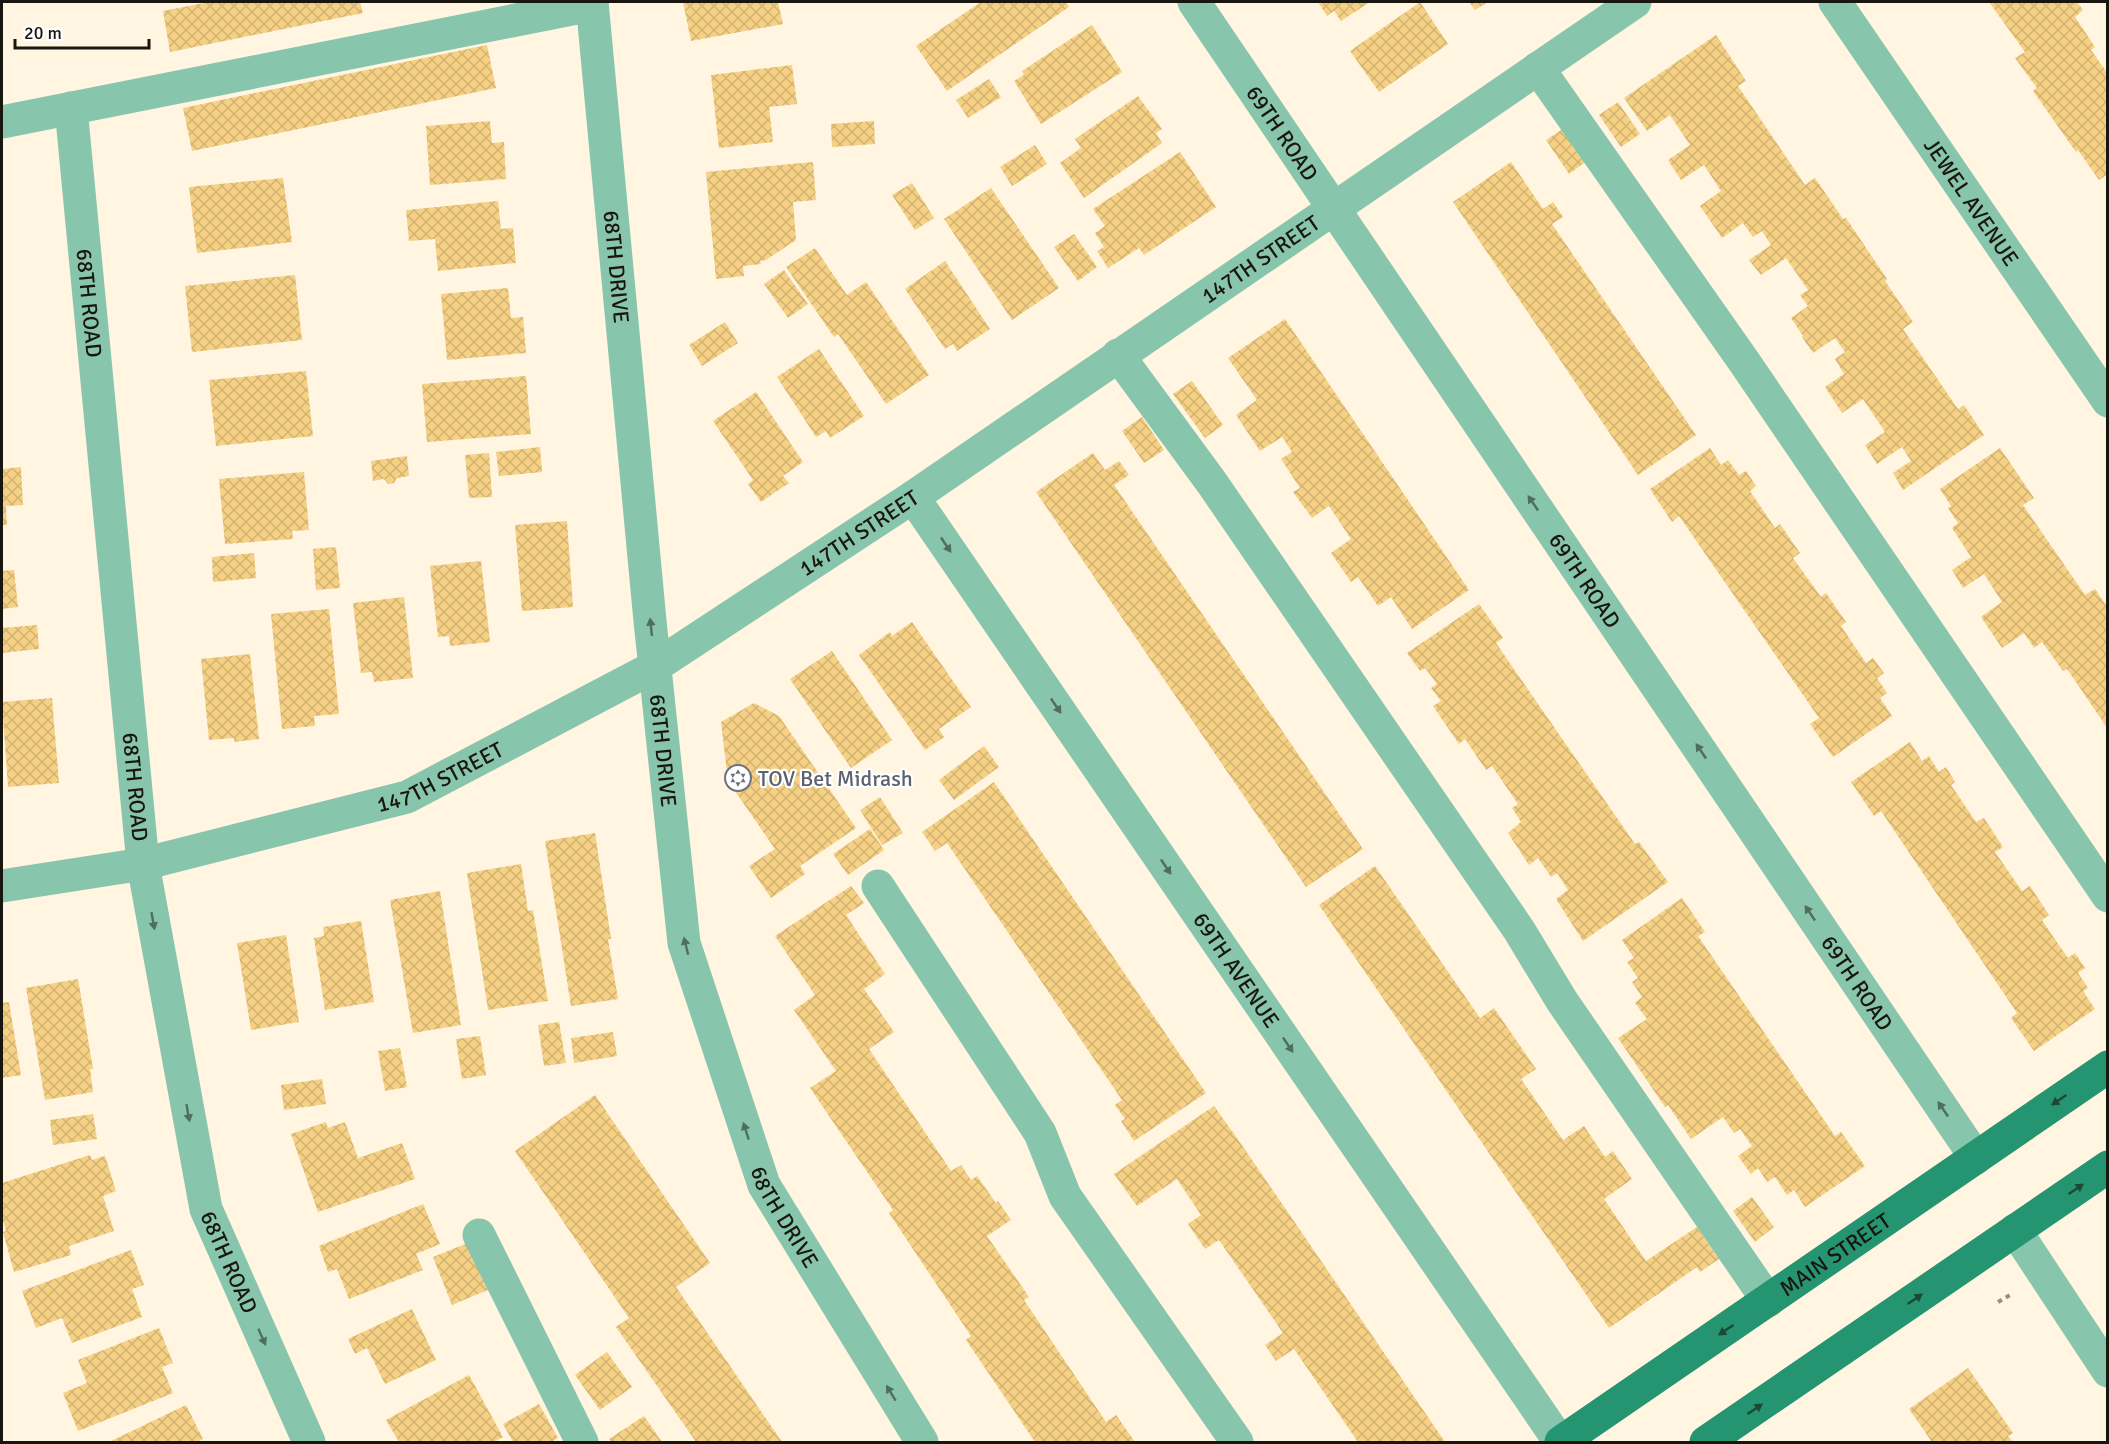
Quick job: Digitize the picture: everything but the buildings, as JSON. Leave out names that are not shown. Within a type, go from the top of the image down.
[{"type":"main road","name":"MAIN STREET","points":[[1560,1443],[2108,1067]]},
{"type":"main road","points":[[1706,1443],[2108,1167]]},
{"type":"street","name":"69TH ROAD","points":[[1194,2],[1976,1158]]},
{"type":"street","name":"147TH STREET","points":[[2,886],[143,864],[407,797],[654,667],[913,497],[1635,2]]},
{"type":"street","name":"JEWEL AVENUE","points":[[1835,2],[2108,401]]},
{"type":"street","points":[[2,122],[592,3]]},
{"type":"street","name":"68TH DRIVE","points":[[592,3],[654,667],[684,943],[764,1185],[922,1443]]},
{"type":"street","points":[[1538,68],[1745,363],[2108,896]]},
{"type":"street","name":"68TH ROAD","points":[[71,108],[143,864],[206,1209],[309,1443]]},
{"type":"street","points":[[1118,355],[1212,483],[1519,930],[1562,1001],[1768,1301]]},
{"type":"street","name":"69TH AVENUE","points":[[913,497],[1560,1443]]},
{"type":"street","points":[[878,886],[1040,1133],[1065,1196],[1237,1443]]},
{"type":"street","points":[[2016,1230],[2108,1371]]},
{"type":"street","points":[[479,1235],[582,1443]]},
{"type":"path","points":[[1998,1302],[2010,1295]]},
{"type":"place","name":"TOV Bet Midrash","points":[[738,778]]}]
